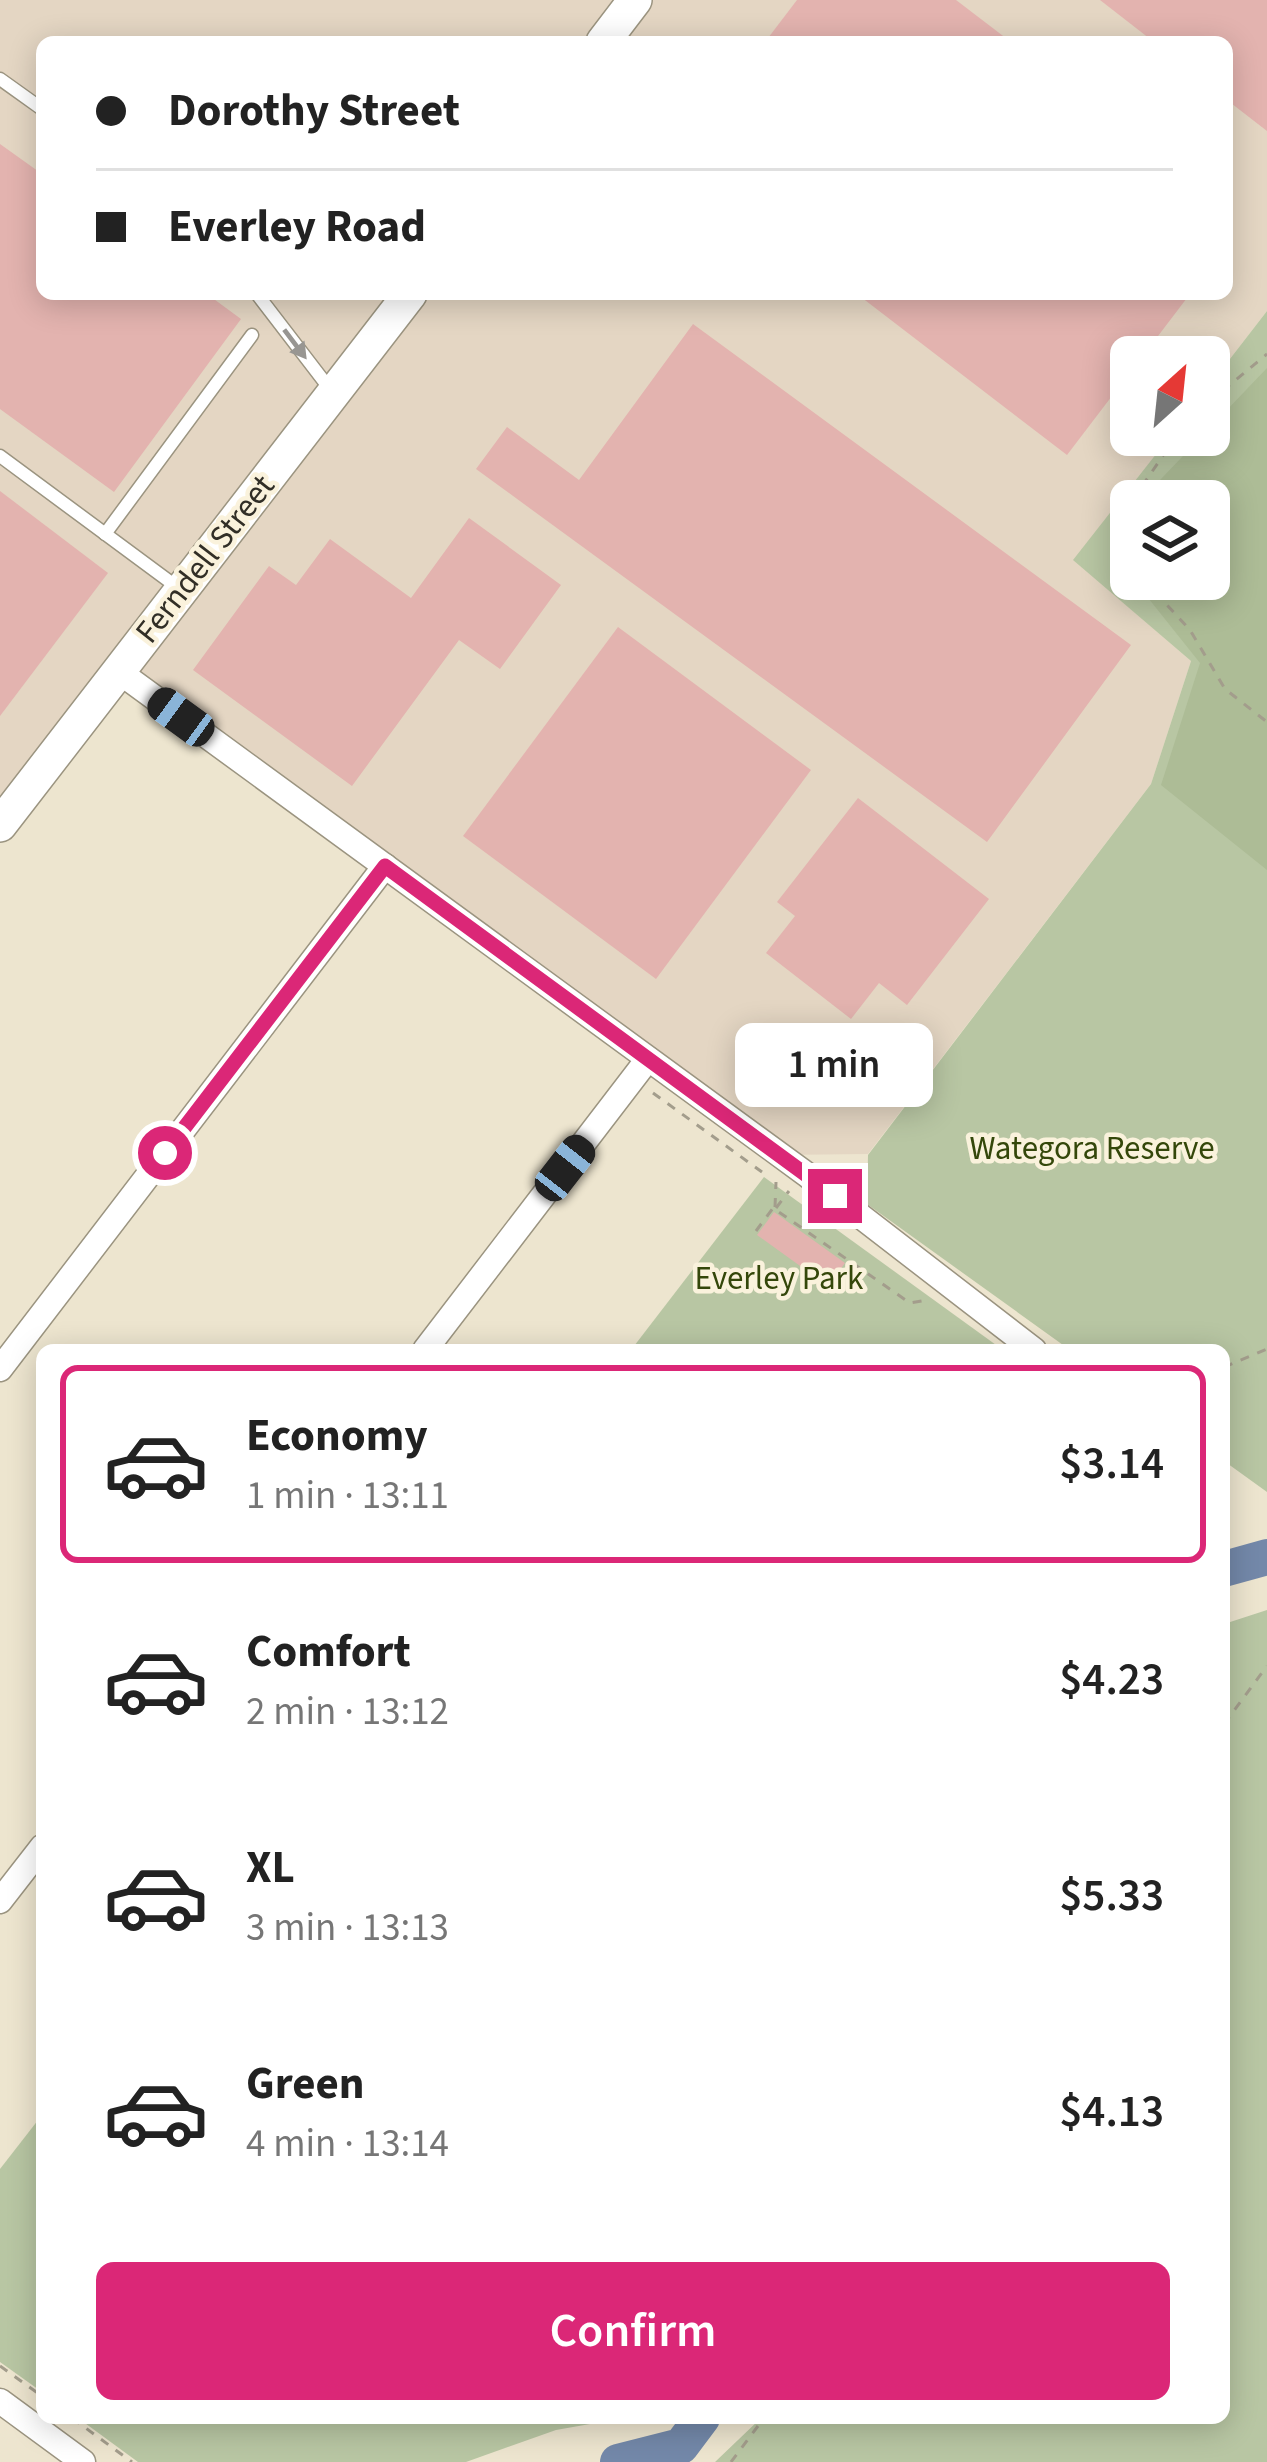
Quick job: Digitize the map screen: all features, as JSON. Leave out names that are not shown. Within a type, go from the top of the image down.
[{"type":"main road","points":[[608,36],[635,0]]},
{"type":"main road","name":"Ferndell Street","points":[[0,825],[405,300]]},
{"type":"street","points":[[118,671],[649,1059],[1026,1344]]},
{"type":"street","points":[[0,1369],[385,866]]},
{"type":"street","points":[[429,1344],[649,1059]]},
{"type":"street","points":[[0,1901],[36,1855]]},
{"type":"street","points":[[0,2402],[83,2462]]},
{"type":"lane","points":[[0,79],[36,106]]},
{"type":"lane","points":[[262,300],[333,394]]},
{"type":"lane","points":[[105,534],[252,335]]},
{"type":"lane","points":[[0,456],[181,590]]},
{"type":"path","points":[[1230,385],[1267,354]]},
{"type":"path","points":[[1162,600],[1190,630],[1225,689],[1267,722]]},
{"type":"path","points":[[644,1087],[789,1191],[756,1231]]},
{"type":"path","points":[[775,1209],[776,1182]]},
{"type":"path","points":[[775,1209],[910,1304],[934,1297],[946,1282]]},
{"type":"path","points":[[1230,1364],[1267,1349]]},
{"type":"path","points":[[1230,1716],[1267,1666]]},
{"type":"path","points":[[0,2366],[36,2392]]},
{"type":"path","points":[[80,2424],[132,2462]]},
{"type":"path","points":[[730,2462],[759,2424]]},
{"type":"shaded area","points":[[0,0],[1267,0],[1267,311],[1230,359],[1230,336],[1110,336],[1110,456],[1155,456],[1136,480],[1110,480],[1110,514],[1074,560],[1110,591],[1110,600],[1120,600],[1191,661],[1151,784],[868,1154],[778,1155],[118,671],[0,825]]},
{"type":"green space","name":"Wategora Reserve","points":[[1267,311],[1267,1492],[1230,1465],[1230,1344],[1062,1344],[867,1204],[868,1155],[1151,784],[1191,661],[1120,600],[1230,600],[1230,480],[1136,480],[1155,456],[1230,456],[1230,359]]},
{"type":"green space","points":[[1267,368],[1267,870],[1161,785],[1200,663],[1150,600],[1230,600],[1230,480],[1160,480],[1183,456],[1230,456],[1230,407]]},
{"type":"green space","name":"Wategora Reserve","points":[[1110,513],[1110,592],[1073,560]]},
{"type":"green space","name":"Everley Park","points":[[764,1177],[995,1344],[636,1344]]},
{"type":"green space","points":[[1267,1610],[1267,2462],[715,2462],[755,2424],[1230,2424],[1230,1622]]},
{"type":"green space","points":[[36,2123],[36,2388],[0,2362],[0,2169]]},
{"type":"green space","points":[[86,2424],[590,2424],[556,2430],[466,2462],[138,2462]]},
{"type":"building","points":[[797,0],[956,0],[1003,36],[770,36]]},
{"type":"building","points":[[1100,0],[1267,0],[1267,131],[1233,105],[1233,36],[1146,36]]},
{"type":"building","points":[[0,144],[36,170],[36,300],[215,300],[241,319],[114,492],[0,409]]},
{"type":"building","points":[[865,300],[1185,300],[1158,336],[1110,336],[1110,399],[1067,455]]},
{"type":"building","points":[[693,324],[1131,645],[987,842],[476,469],[507,427],[579,480]]},
{"type":"building","points":[[0,491],[108,573],[0,716]]},
{"type":"building","points":[[469,518],[561,585],[500,669],[459,640],[352,786],[193,670],[269,566],[296,585],[330,539],[411,598]]},
{"type":"building","points":[[618,627],[811,770],[656,979],[463,836]]},
{"type":"building","points":[[858,798],[989,899],[907,1005],[879,983],[851,1019],[766,953],[795,916],[777,902]]},
{"type":"building","points":[[774,1212],[845,1263],[828,1286],[757,1235]]},
{"type":"waterway","points":[[1230,1567],[1267,1557]]},
{"type":"waterway","points":[[618,2462],[681,2446],[698,2424]]},
{"type":"route","points":[[165,1153],[385,866],[835,1196]]}]
